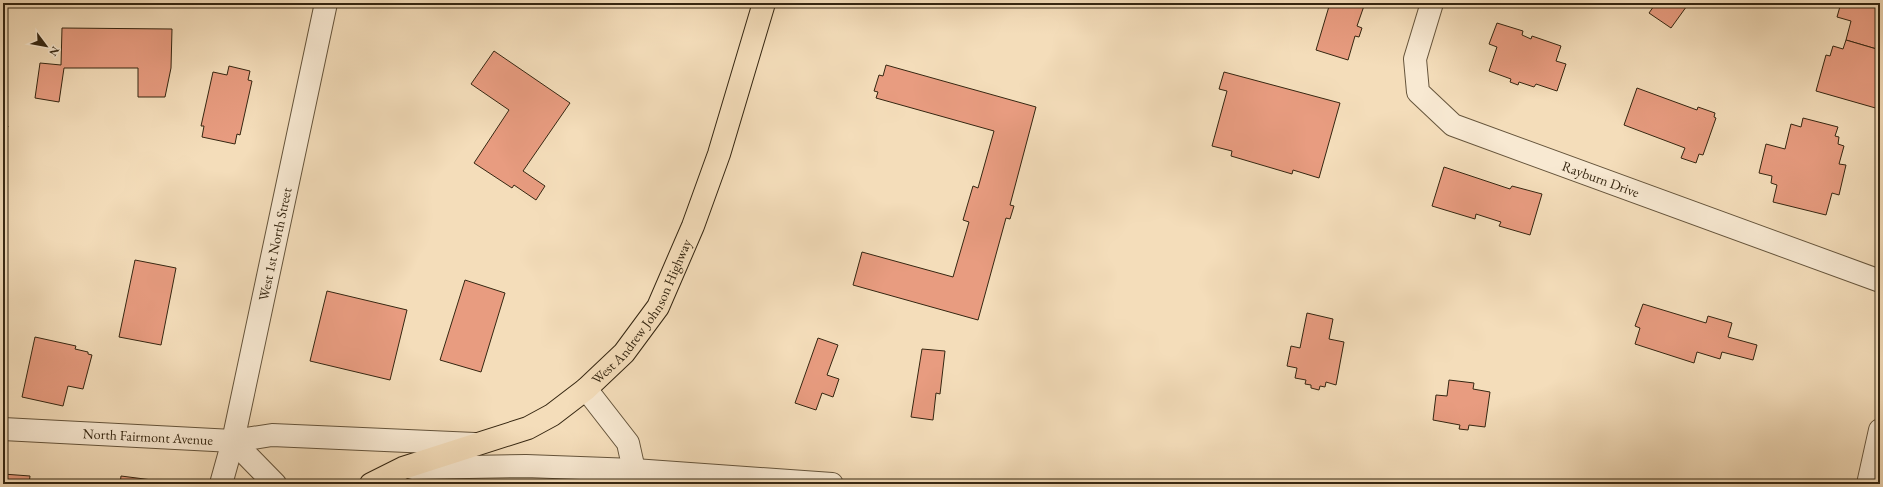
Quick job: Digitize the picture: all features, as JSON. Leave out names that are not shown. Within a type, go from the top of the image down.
[{"type":"main road","name":"West Andrew Johnson Highway","points":[[371,484],[403,468],[528,428],[552,415],[586,389],[624,353],[658,307],[693,226],[716,161],[764,3]]},
{"type":"street","name":"West 1st North Street","points":[[221,484],[233,441],[326,3]]},
{"type":"street","name":"Rayburn Drive","points":[[1432,3],[1415,59],[1418,92],[1452,125],[1880,280]]},
{"type":"street","points":[[586,389],[628,443],[619,474]]},
{"type":"street","name":"North Fairmont Avenue","points":[[3,429],[233,441],[275,484]]},
{"type":"street","points":[[1868,484],[1880,430]]},
{"type":"street","points":[[233,441],[272,435],[477,444]]},
{"type":"street","points":[[403,468],[526,466],[619,474],[832,484]]},
{"type":"building","points":[[1330,3],[1365,3],[1357,26],[1362,28],[1359,37],[1355,36],[1348,60],[1316,50]]},
{"type":"building","points":[[1656,3],[1689,3],[1671,28],[1649,13]]},
{"type":"building","points":[[1841,3],[1880,3],[1880,50],[1846,40],[1851,21],[1837,17]]},
{"type":"building","points":[[1497,23],[1523,31],[1522,35],[1531,39],[1532,36],[1561,46],[1556,61],[1566,64],[1557,91],[1536,84],[1534,87],[1519,82],[1518,85],[1510,82],[1511,79],[1489,71],[1497,47],[1489,44]]},
{"type":"building","points":[[62,28],[172,29],[171,68],[165,97],[138,97],[138,68],[64,68],[59,102],[35,98],[40,63],[61,65]]},
{"type":"building","points":[[1846,40],[1880,50],[1879,109],[1816,91],[1826,55],[1830,56],[1833,46],[1843,49]]},
{"type":"building","points":[[494,51],[570,103],[523,171],[545,186],[536,200],[514,185],[512,188],[474,163],[509,110],[471,84]]},
{"type":"building","points":[[886,65],[1036,107],[1010,205],[1014,206],[1010,219],[1006,218],[978,320],[853,285],[862,252],[953,277],[969,222],[963,220],[973,186],[978,188],[994,131],[876,98],[878,92],[874,91],[879,75],[883,76]]},
{"type":"building","points":[[229,66],[250,71],[248,80],[252,81],[240,135],[237,134],[235,144],[202,137],[204,126],[201,126],[213,72],[227,75]]},
{"type":"building","points":[[1224,72],[1340,103],[1319,178],[1293,170],[1292,174],[1231,156],[1232,151],[1212,146],[1227,91],[1219,89]]},
{"type":"building","points":[[1637,88],[1697,110],[1698,107],[1715,113],[1714,117],[1716,118],[1703,155],[1699,154],[1696,163],[1681,158],[1685,148],[1624,125]]},
{"type":"building","points":[[1803,118],[1838,127],[1835,136],[1839,137],[1838,144],[1844,146],[1839,164],[1846,165],[1839,195],[1832,193],[1826,215],[1773,202],[1777,185],[1771,183],[1772,176],[1759,173],[1766,144],[1785,149],[1791,124],[1801,127]]},
{"type":"building","points":[[3,125],[8,126],[3,142]]},
{"type":"building","points":[[1444,167],[1510,189],[1512,186],[1542,194],[1530,235],[1499,226],[1501,222],[1476,214],[1475,219],[1432,206]]},
{"type":"building","points":[[135,260],[176,268],[161,345],[119,337]]},
{"type":"building","points":[[465,280],[505,293],[481,372],[440,360]]},
{"type":"building","points":[[327,291],[407,310],[390,380],[310,361]]},
{"type":"building","points":[[1643,304],[1706,323],[1708,316],[1732,323],[1728,337],[1757,345],[1753,360],[1722,352],[1720,359],[1697,352],[1694,363],[1635,344],[1640,328],[1635,326]]},
{"type":"building","points":[[1307,313],[1333,319],[1329,339],[1344,342],[1336,385],[1326,382],[1325,387],[1320,386],[1319,390],[1311,388],[1311,385],[1305,384],[1306,380],[1295,378],[1297,368],[1287,366],[1291,346],[1300,348]]},
{"type":"building","points":[[35,337],[76,346],[75,349],[88,352],[88,354],[92,355],[83,389],[68,386],[63,406],[22,397]]},
{"type":"building","points":[[818,338],[838,345],[827,375],[839,379],[833,397],[822,393],[816,410],[795,403]]},
{"type":"building","points":[[922,349],[945,351],[940,394],[936,393],[933,420],[911,417]]},
{"type":"building","points":[[1449,380],[1474,383],[1473,389],[1490,392],[1485,427],[1469,425],[1468,430],[1459,429],[1460,425],[1433,420],[1436,395],[1447,396]]},
{"type":"building","points":[[3,474],[30,476],[29,484],[3,484]]},
{"type":"building","points":[[121,476],[160,481],[160,484],[120,484]]}]
